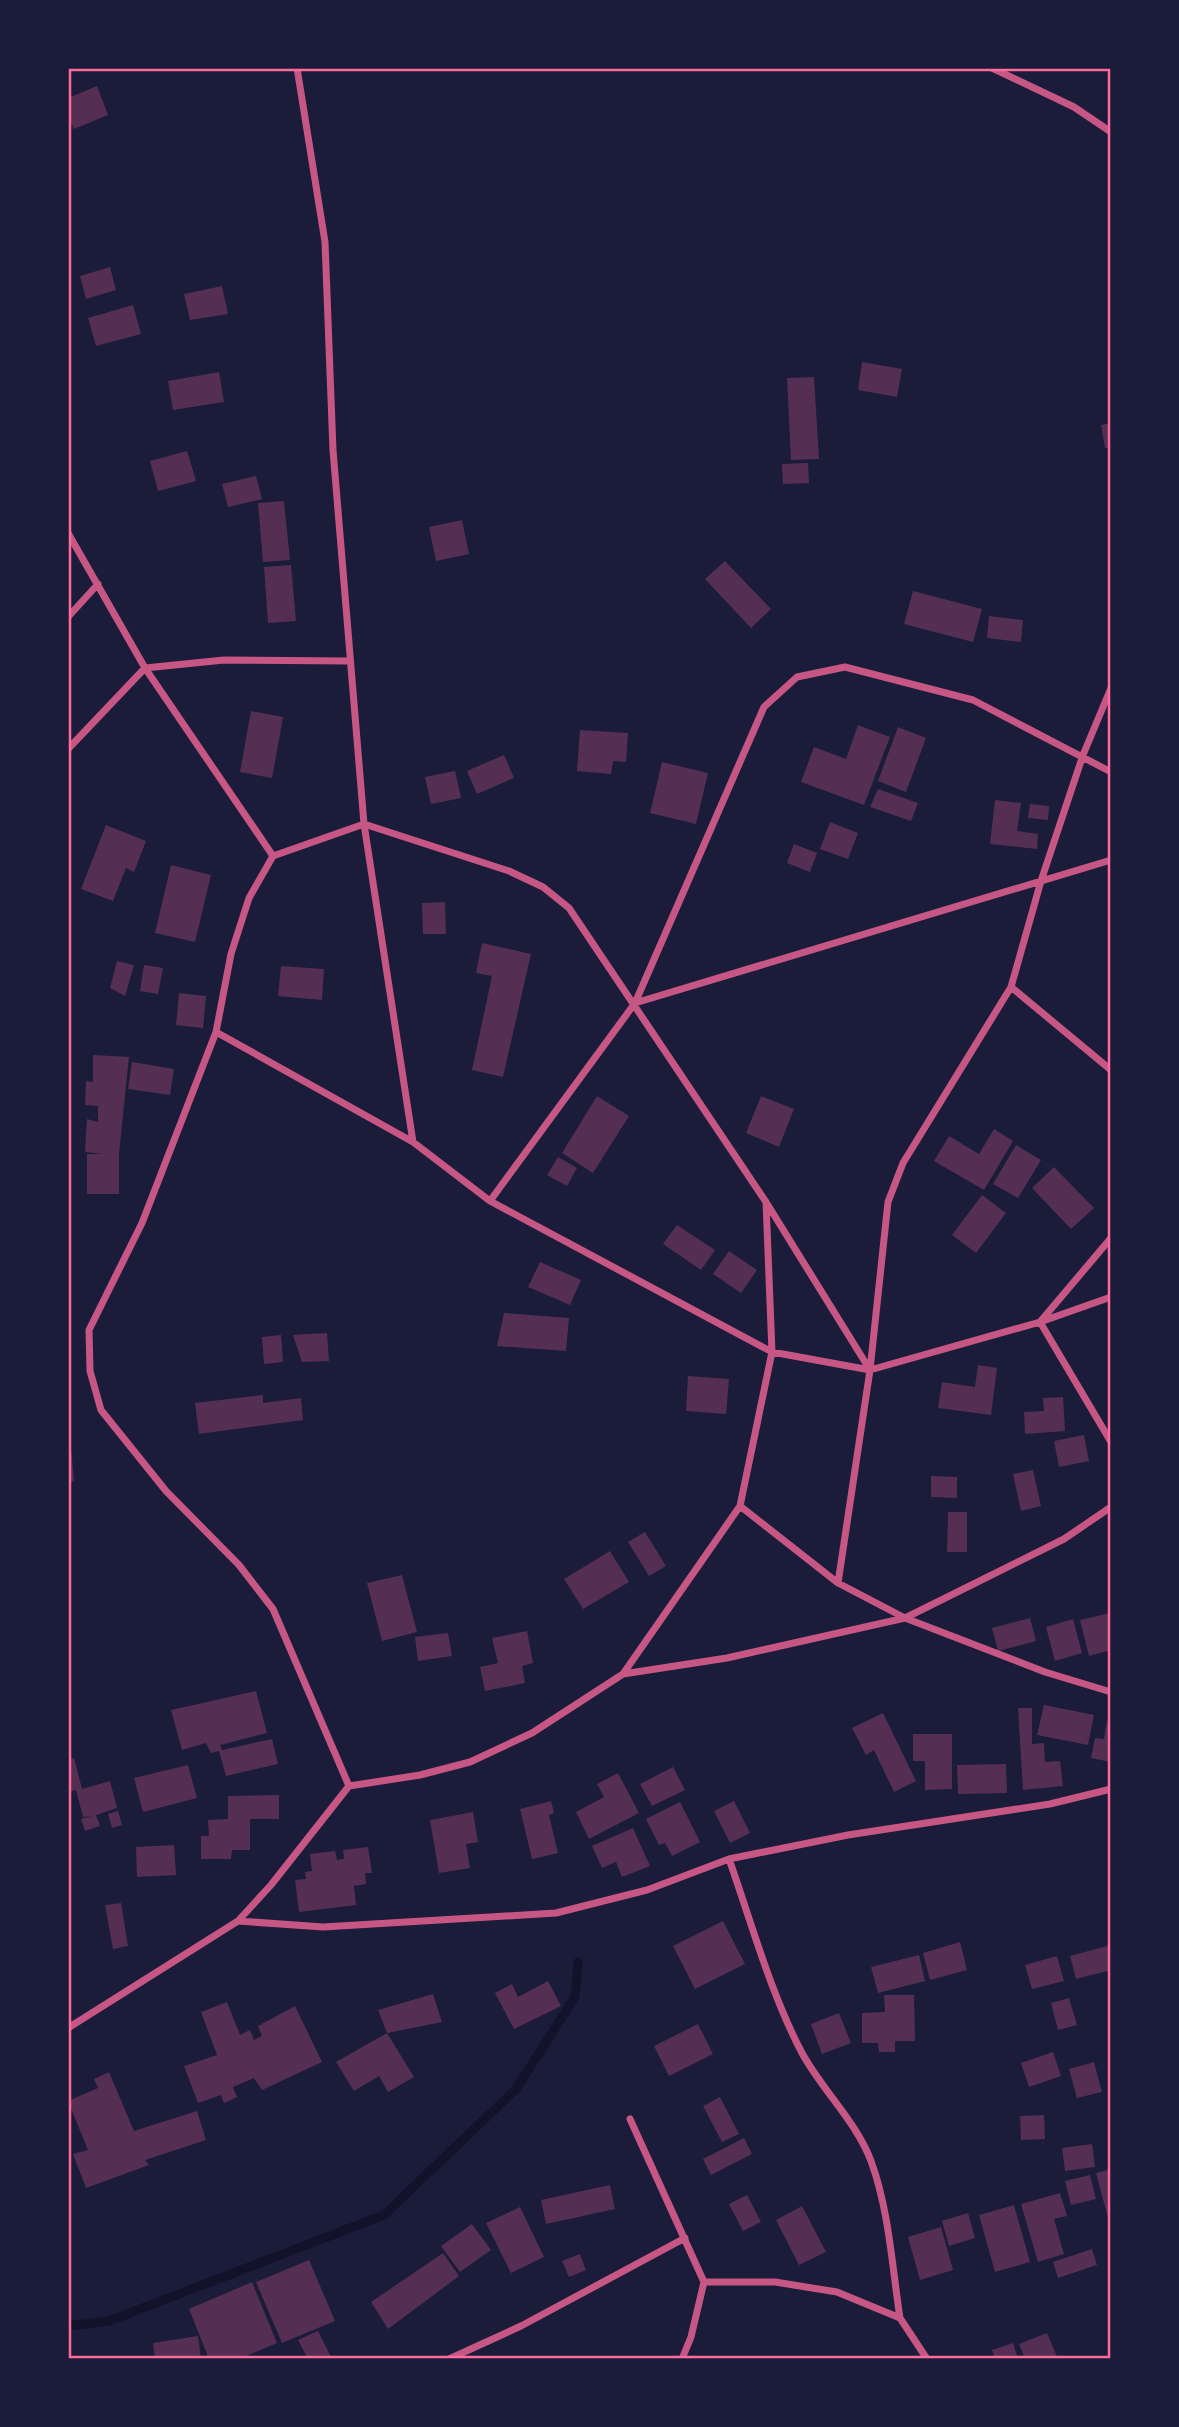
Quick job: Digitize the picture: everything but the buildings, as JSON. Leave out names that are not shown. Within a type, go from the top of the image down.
[{"type":"street","points":[[297,68],[324,243],[333,450],[348,661],[364,824],[413,1142]]},
{"type":"street","points":[[992,68],[1074,107],[1111,132]]},
{"type":"street","points":[[68,533],[145,667],[273,856]]},
{"type":"street","points":[[68,617],[98,584]]},
{"type":"street","points":[[68,749],[145,667],[224,660],[348,661]]},
{"type":"street","points":[[490,1201],[635,1003],[764,707],[797,677],[845,667],[973,701],[1083,755],[1111,772]]},
{"type":"street","points":[[838,1583],[870,1370],[888,1202],[903,1163],[1011,987],[1041,880],[1083,755],[1111,688]]},
{"type":"street","points":[[349,1786],[273,1609],[239,1565],[166,1491],[101,1410],[90,1371],[89,1330],[142,1223],[216,1032],[231,954],[249,898],[273,856],[364,824],[509,871],[543,887],[569,908],[635,1003],[765,1202],[870,1370]]},
{"type":"street","points":[[635,1003],[1111,860]]},
{"type":"street","points":[[1011,987],[1111,1070]]},
{"type":"street","points":[[216,1032],[413,1142],[490,1201],[772,1352],[870,1370],[1040,1322],[1111,1297]]},
{"type":"street","points":[[68,2028],[239,1921],[349,1786],[420,1775],[470,1762],[532,1733],[623,1674],[740,1506],[772,1352],[765,1202]]},
{"type":"street","points":[[1040,1322],[1111,1238]]},
{"type":"street","points":[[1040,1322],[1111,1442]]},
{"type":"street","points":[[740,1506],[838,1583],[905,1618],[1045,1672],[1111,1692]]},
{"type":"street","points":[[623,1674],[727,1657],[905,1618],[1053,1545],[1111,1507]]},
{"type":"street","points":[[239,1921],[323,1927],[556,1913],[647,1890],[729,1859],[848,1835],[1050,1804],[1111,1789]]},
{"type":"street","points":[[729,1859],[781,2008],[803,2055],[839,2105],[870,2159],[880,2194],[900,2318],[927,2359]]},
{"type":"street","points":[[630,2119],[704,2282],[691,2337],[682,2359]]},
{"type":"street","points":[[449,2359],[521,2326],[685,2238]]},
{"type":"street","points":[[704,2282],[775,2282],[837,2292],[900,2318]]},
{"type":"waterway","points":[[68,2326],[109,2321],[384,2215],[516,2089],[575,1997],[578,1962]]}]
